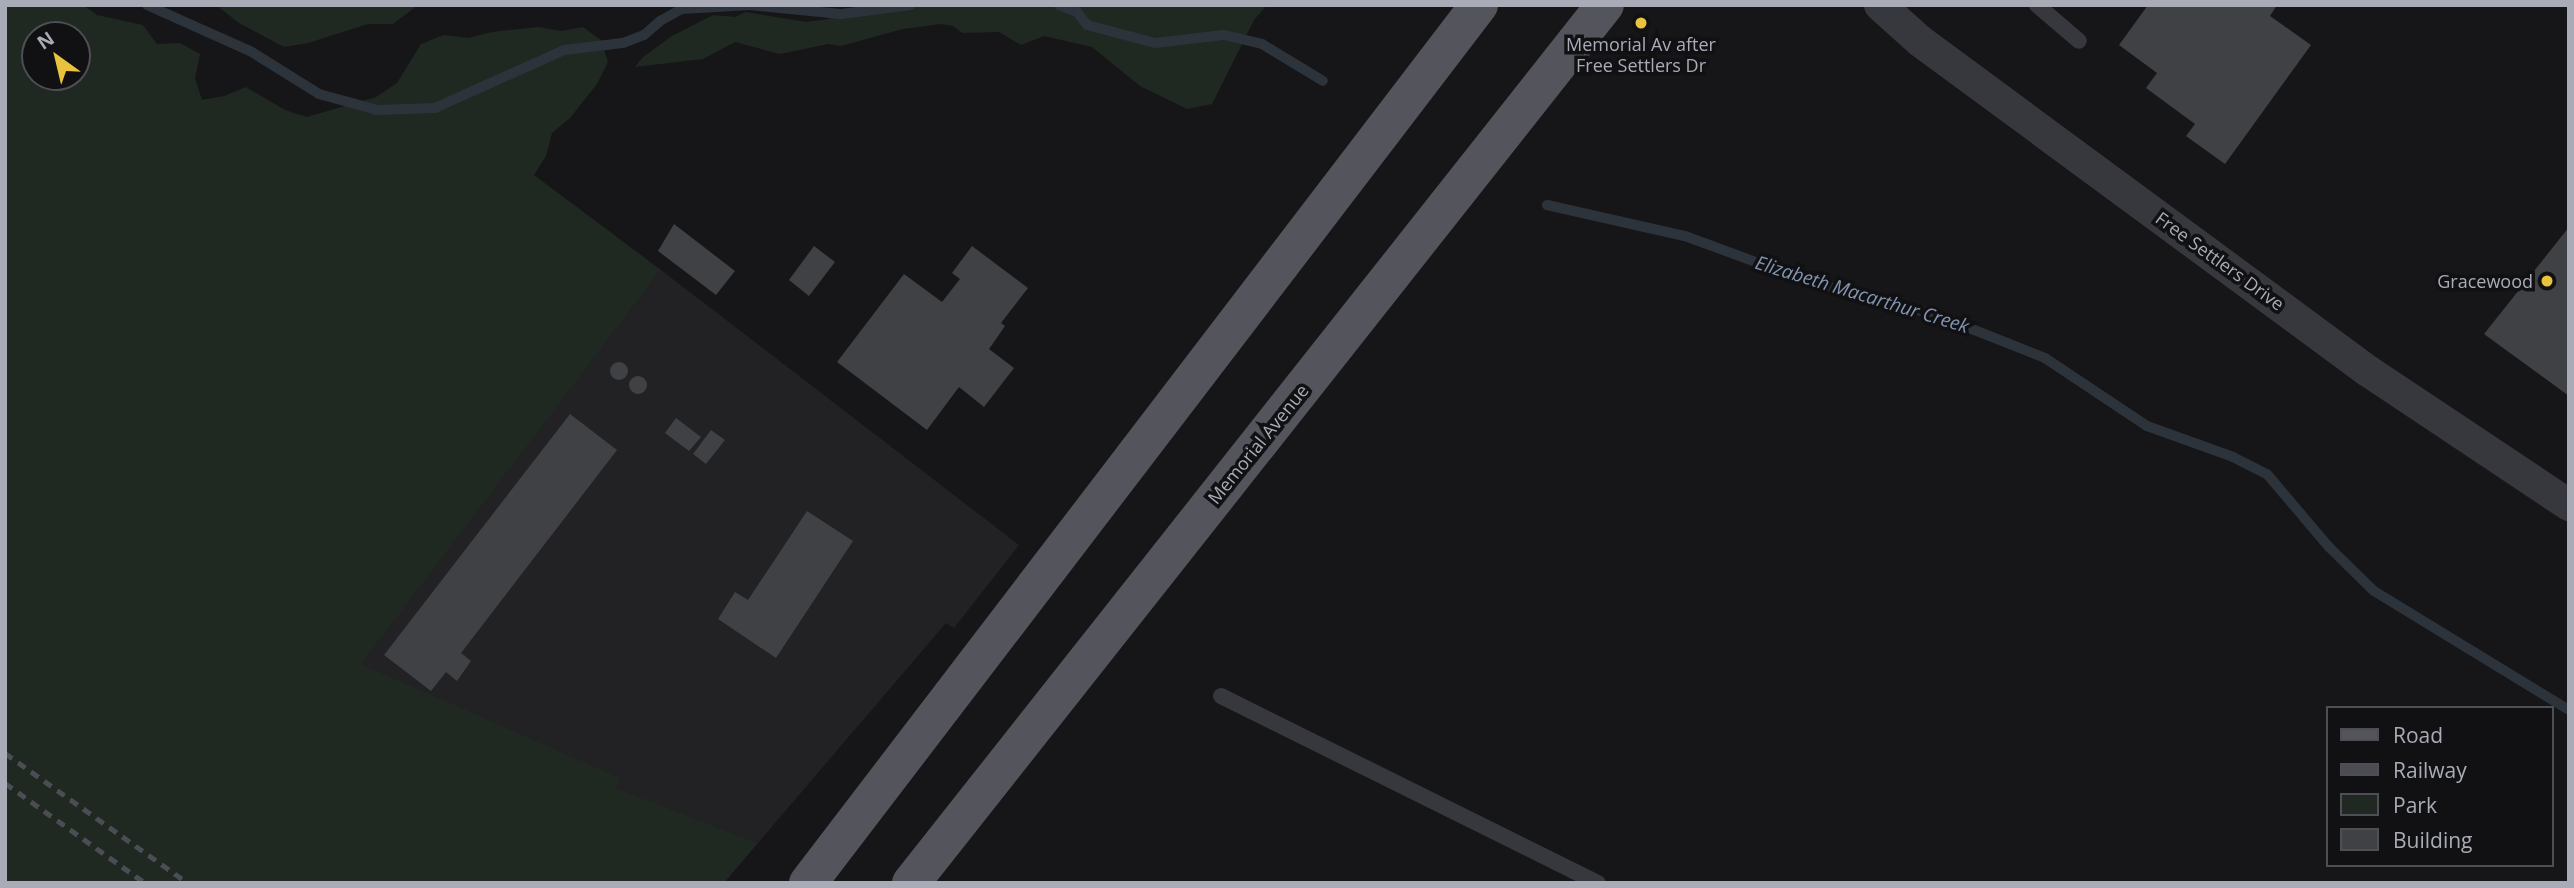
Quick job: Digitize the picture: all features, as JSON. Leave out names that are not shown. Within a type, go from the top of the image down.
[{"type":"main road","points":[[808,883],[1479,5]]},
{"type":"main road","name":"Memorial Avenue","points":[[911,883],[935,866],[1605,5]]},
{"type":"street","name":"Free Settlers Drive","points":[[1880,5],[1920,41],[2357,362],[2569,505]]},
{"type":"lane","points":[[2037,5],[2079,40]]},
{"type":"lane","points":[[1221,696],[1598,883]]},
{"type":"shaded area","points":[[661,270],[1019,545],[954,628],[946,623],[758,843],[615,788],[619,778],[360,664]]},
{"type":"green space","points":[[5,5],[83,5],[97,15],[143,25],[157,44],[180,43],[200,54],[195,78],[202,100],[224,96],[246,87],[285,110],[307,117],[376,97],[397,83],[421,44],[444,35],[468,38],[492,32],[538,27],[561,31],[583,27],[601,40],[608,62],[597,84],[570,118],[552,133],[546,156],[534,175],[661,270],[361,664],[620,778],[616,788],[758,843],[724,883],[5,883]]},
{"type":"green space","points":[[216,5],[418,5],[393,24],[368,24],[308,43],[284,47],[239,23]]},
{"type":"green space","points":[[866,5],[1267,5],[1254,20],[1212,104],[1187,109],[1140,86],[1092,47],[1044,36],[1021,45],[999,32],[962,33],[953,26],[941,24],[903,29],[841,46],[828,44],[780,54],[735,42],[703,59],[635,67],[642,58],[672,36],[713,15],[735,17],[746,12],[806,22],[829,19],[845,10]]},
{"type":"building","points":[[2148,5],[2277,5],[2270,16],[2311,45],[2225,164],[2186,136],[2195,124],[2146,88],[2157,73],[2119,45]]},
{"type":"building","points":[[674,224],[735,271],[716,295],[658,251]]},
{"type":"building","name":"Gracewood","points":[[2569,227],[2569,396],[2484,334]]},
{"type":"building","points":[[814,246],[835,262],[809,296],[789,280]]},
{"type":"building","points":[[972,246],[1028,288],[1001,323],[1005,326],[989,349],[1014,368],[984,407],[959,387],[927,430],[837,362],[904,274],[942,302],[960,279],[952,273]]},
{"type":"building","points":[[619,362],[625,365],[628,371],[625,377],[619,380],[613,377],[610,371],[613,365]]},
{"type":"building","points":[[638,376],[644,379],[647,385],[644,391],[638,394],[632,391],[629,385],[632,379]]},
{"type":"building","points":[[570,414],[617,450],[461,653],[471,661],[457,681],[446,672],[431,691],[384,655]]},
{"type":"building","points":[[676,418],[701,437],[689,451],[665,433]]},
{"type":"building","points":[[711,430],[725,440],[706,464],[693,454]]},
{"type":"building","points":[[807,511],[853,541],[776,658],[718,619],[735,592],[748,600]]},
{"type":"waterway","name":"Elizabeth Macarthur Creek","points":[[147,5],[250,51],[319,94],[377,110],[435,108],[564,50],[623,43],[644,35],[660,21],[682,9],[749,5],[841,14],[910,5]]},
{"type":"waterway","name":"Elizabeth Macarthur Creek","points":[[1059,5],[1077,12],[1087,25],[1155,43],[1224,35],[1262,44],[1323,81]]},
{"type":"waterway","name":"Elizabeth Macarthur Creek","points":[[1547,205],[1685,236],[1810,282],[1934,314],[2045,358],[2147,426],[2233,457],[2267,474],[2329,547],[2374,591],[2569,710]]},
{"type":"railway","points":[[5,753],[188,883]]},
{"type":"railway","points":[[5,783],[145,883]]},
{"type":"place","name":"Memorial Av after Free Settlers Dr","points":[[1641,23]]},
{"type":"place","name":"Gracewood","points":[[2547,281]]}]
